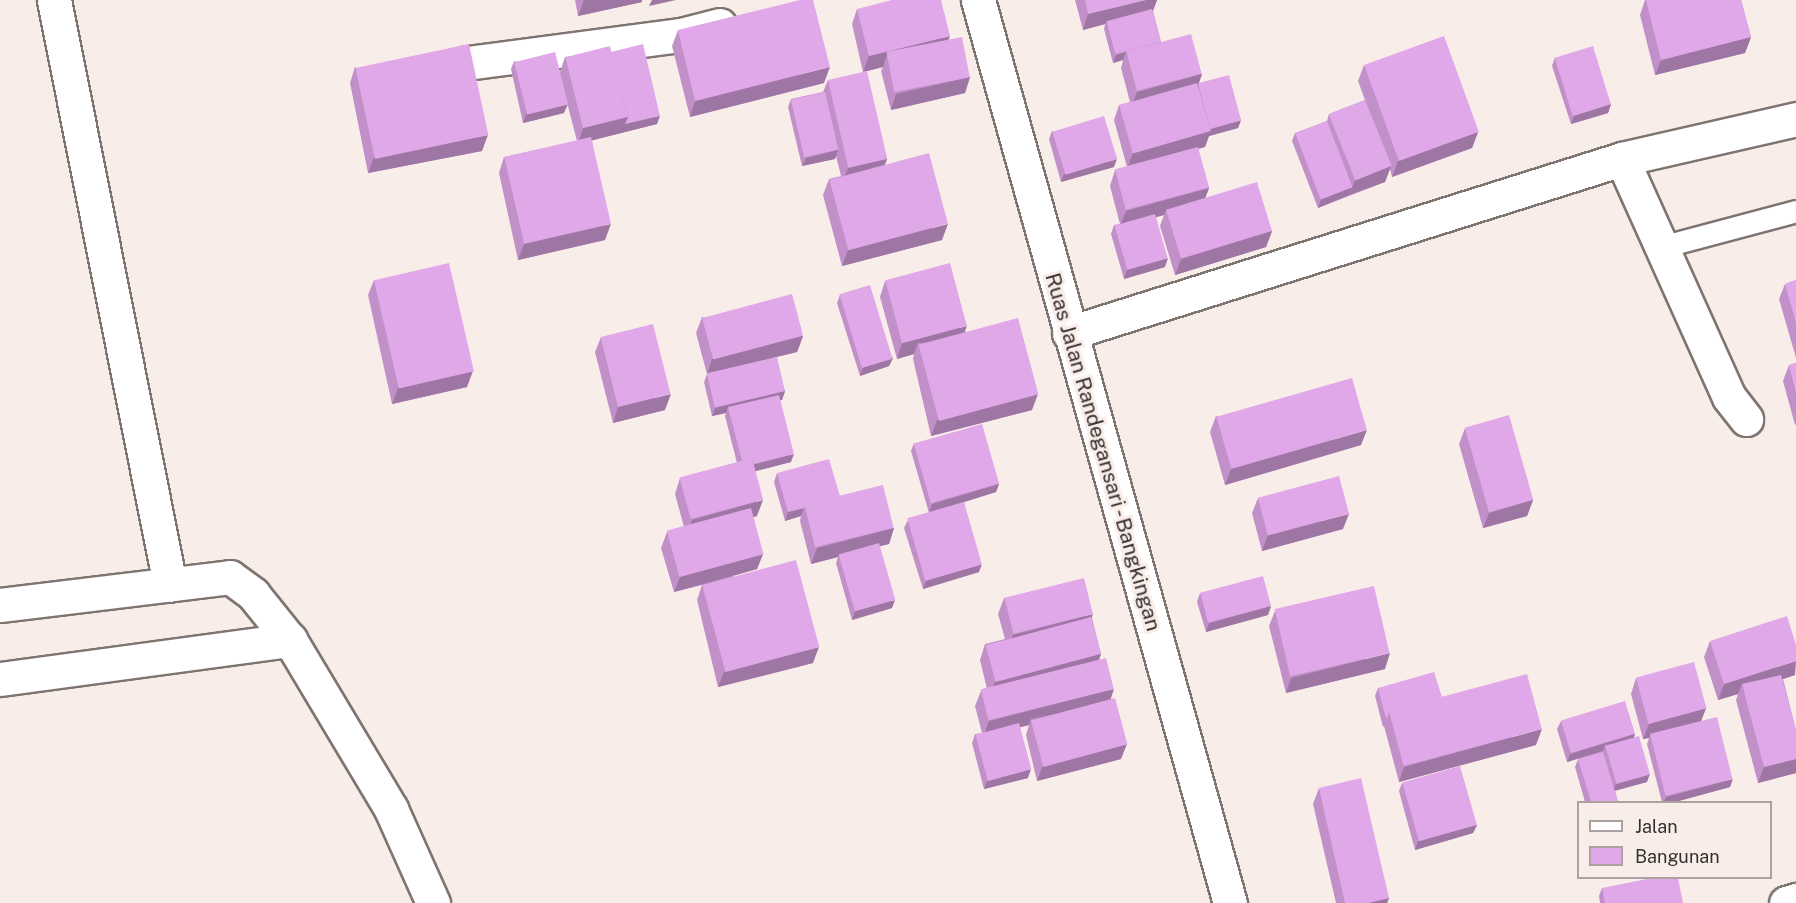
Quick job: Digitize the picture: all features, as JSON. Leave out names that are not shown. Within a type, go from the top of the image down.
[{"type":"street","points":[[54,0],[170,585]]},
{"type":"street","name":"Ruas Jalan Randegansari - Bangkingan","points":[[978,0],[1069,333],[1230,903]]},
{"type":"street","points":[[467,63],[681,35],[748,18]]},
{"type":"street","points":[[1069,333],[1622,159],[1796,119]]},
{"type":"street","points":[[1622,159],[1729,397],[1746,419]]},
{"type":"street","points":[[0,605],[230,577],[253,594],[290,640],[391,809],[433,903]]},
{"type":"street","points":[[0,678],[290,640]]},
{"type":"street","points":[[1786,903],[1796,900]]},
{"type":"lane","points":[[1661,247],[1796,211]]},
{"type":"building","points":[[800,0],[813,0],[830,67],[695,101],[678,30]]},
{"type":"building","points":[[892,0],[941,0],[950,36],[869,56],[857,9]]},
{"type":"building","points":[[1085,0],[1146,0],[1088,14]]},
{"type":"building","points":[[1646,0],[1741,0],[1751,37],[1661,60]]},
{"type":"building","points":[[1152,9],[1161,42],[1115,54],[1107,21]]},
{"type":"building","points":[[1191,34],[1202,74],[1137,91],[1126,51]]},
{"type":"building","points":[[1444,36],[1479,132],[1399,161],[1364,65]]},
{"type":"building","points":[[962,37],[970,77],[894,92],[886,52]]},
{"type":"building","points":[[469,44],[488,135],[375,159],[356,68]]},
{"type":"building","points":[[643,44],[660,116],[625,124],[628,117],[611,52]]},
{"type":"building","points":[[610,46],[628,117],[583,128],[565,57]]},
{"type":"building","points":[[1593,46],[1611,104],[1573,116],[1555,58]]},
{"type":"building","points":[[555,52],[568,104],[527,115],[514,62]]},
{"type":"building","points":[[867,71],[887,159],[848,168],[828,80]]},
{"type":"building","points":[[1229,75],[1241,120],[1210,129],[1198,83]]},
{"type":"building","points":[[1197,83],[1211,131],[1133,153],[1119,105]]},
{"type":"building","points":[[825,92],[838,149],[804,157],[791,100]]},
{"type":"building","points":[[1365,100],[1392,166],[1355,180],[1329,115]]},
{"type":"building","points":[[1104,116],[1117,159],[1066,175],[1052,132]]},
{"type":"building","points":[[1327,121],[1352,187],[1321,199],[1295,133]]},
{"type":"building","points":[[591,137],[611,224],[524,244],[504,157]]},
{"type":"building","points":[[1198,147],[1209,188],[1126,210],[1115,169]]},
{"type":"building","points":[[929,153],[948,224],[848,250],[830,180]]},
{"type":"building","points":[[1257,182],[1272,231],[1181,259],[1166,210]]},
{"type":"building","points":[[1155,214],[1168,258],[1127,270],[1115,226]]},
{"type":"building","points":[[449,263],[474,371],[399,388],[374,280]]},
{"type":"building","points":[[950,263],[967,326],[902,343],[885,280]]},
{"type":"building","points":[[1796,280],[1796,323],[1785,284]]},
{"type":"building","points":[[870,285],[893,359],[862,368],[839,294]]},
{"type":"building","points":[[792,294],[803,336],[713,360],[702,318]]},
{"type":"building","points":[[1018,318],[1038,394],[939,421],[919,345]]},
{"type":"building","points":[[653,324],[670,394],[618,407],[601,337]]},
{"type":"building","points":[[777,357],[785,391],[715,407],[707,373]]},
{"type":"building","points":[[1796,363],[1796,393],[1789,365]]},
{"type":"building","points":[[1352,378],[1367,430],[1231,469],[1216,417]]},
{"type":"building","points":[[779,395],[794,454],[754,464],[752,458],[742,461],[728,407]]},
{"type":"building","points":[[1509,415],[1533,500],[1489,512],[1465,428]]},
{"type":"building","points":[[982,424],[999,484],[931,503],[914,444]]},
{"type":"building","points":[[752,458],[763,500],[691,519],[680,477]]},
{"type":"building","points":[[829,459],[840,496],[788,512],[777,473]]},
{"type":"building","points":[[1339,476],[1349,514],[1268,535],[1258,498]]},
{"type":"building","points":[[883,485],[894,528],[815,547],[804,505]]},
{"type":"building","points":[[964,502],[982,564],[925,581],[907,518]]},
{"type":"building","points":[[751,508],[763,554],[679,577],[667,531]]},
{"type":"building","points":[[879,543],[895,600],[855,611],[839,555]]},
{"type":"building","points":[[796,560],[819,647],[726,672],[702,585]]},
{"type":"building","points":[[1263,576],[1271,606],[1208,623],[1200,593]]},
{"type":"building","points":[[1084,578],[1093,614],[1013,634],[1004,598]]},
{"type":"building","points":[[1374,586],[1390,653],[1290,676],[1275,609]]},
{"type":"building","points":[[1787,616],[1796,645],[1796,661],[1724,684],[1710,641]]},
{"type":"building","points":[[1091,617],[1101,654],[996,682],[986,645]]},
{"type":"building","points":[[1106,658],[1114,689],[989,720],[981,689]]},
{"type":"building","points":[[1694,662],[1706,708],[1648,724],[1636,678]]},
{"type":"building","points":[[1434,672],[1442,697],[1389,712],[1386,718],[1378,688]]},
{"type":"building","points":[[1527,674],[1542,729],[1404,766],[1389,711]]},
{"type":"building","points":[[1781,675],[1796,730],[1796,759],[1764,767],[1742,684]]},
{"type":"building","points":[[1115,698],[1127,744],[1043,767],[1031,721]]},
{"type":"building","points":[[1625,701],[1635,734],[1571,753],[1561,721]]},
{"type":"building","points":[[1717,717],[1732,779],[1666,796],[1650,734]]},
{"type":"building","points":[[1019,723],[1031,769],[988,781],[976,735]]},
{"type":"building","points":[[1639,736],[1650,774],[1616,784],[1605,746]]},
{"type":"building","points":[[1603,752],[1618,801],[1591,801],[1578,759]]},
{"type":"building","points":[[1460,766],[1477,825],[1419,841],[1402,783]]},
{"type":"building","points":[[1361,778],[1389,898],[1368,903],[1345,903],[1319,788]]},
{"type":"building","points":[[1647,879],[1678,879],[1683,903],[1605,903],[1602,888]]}]
